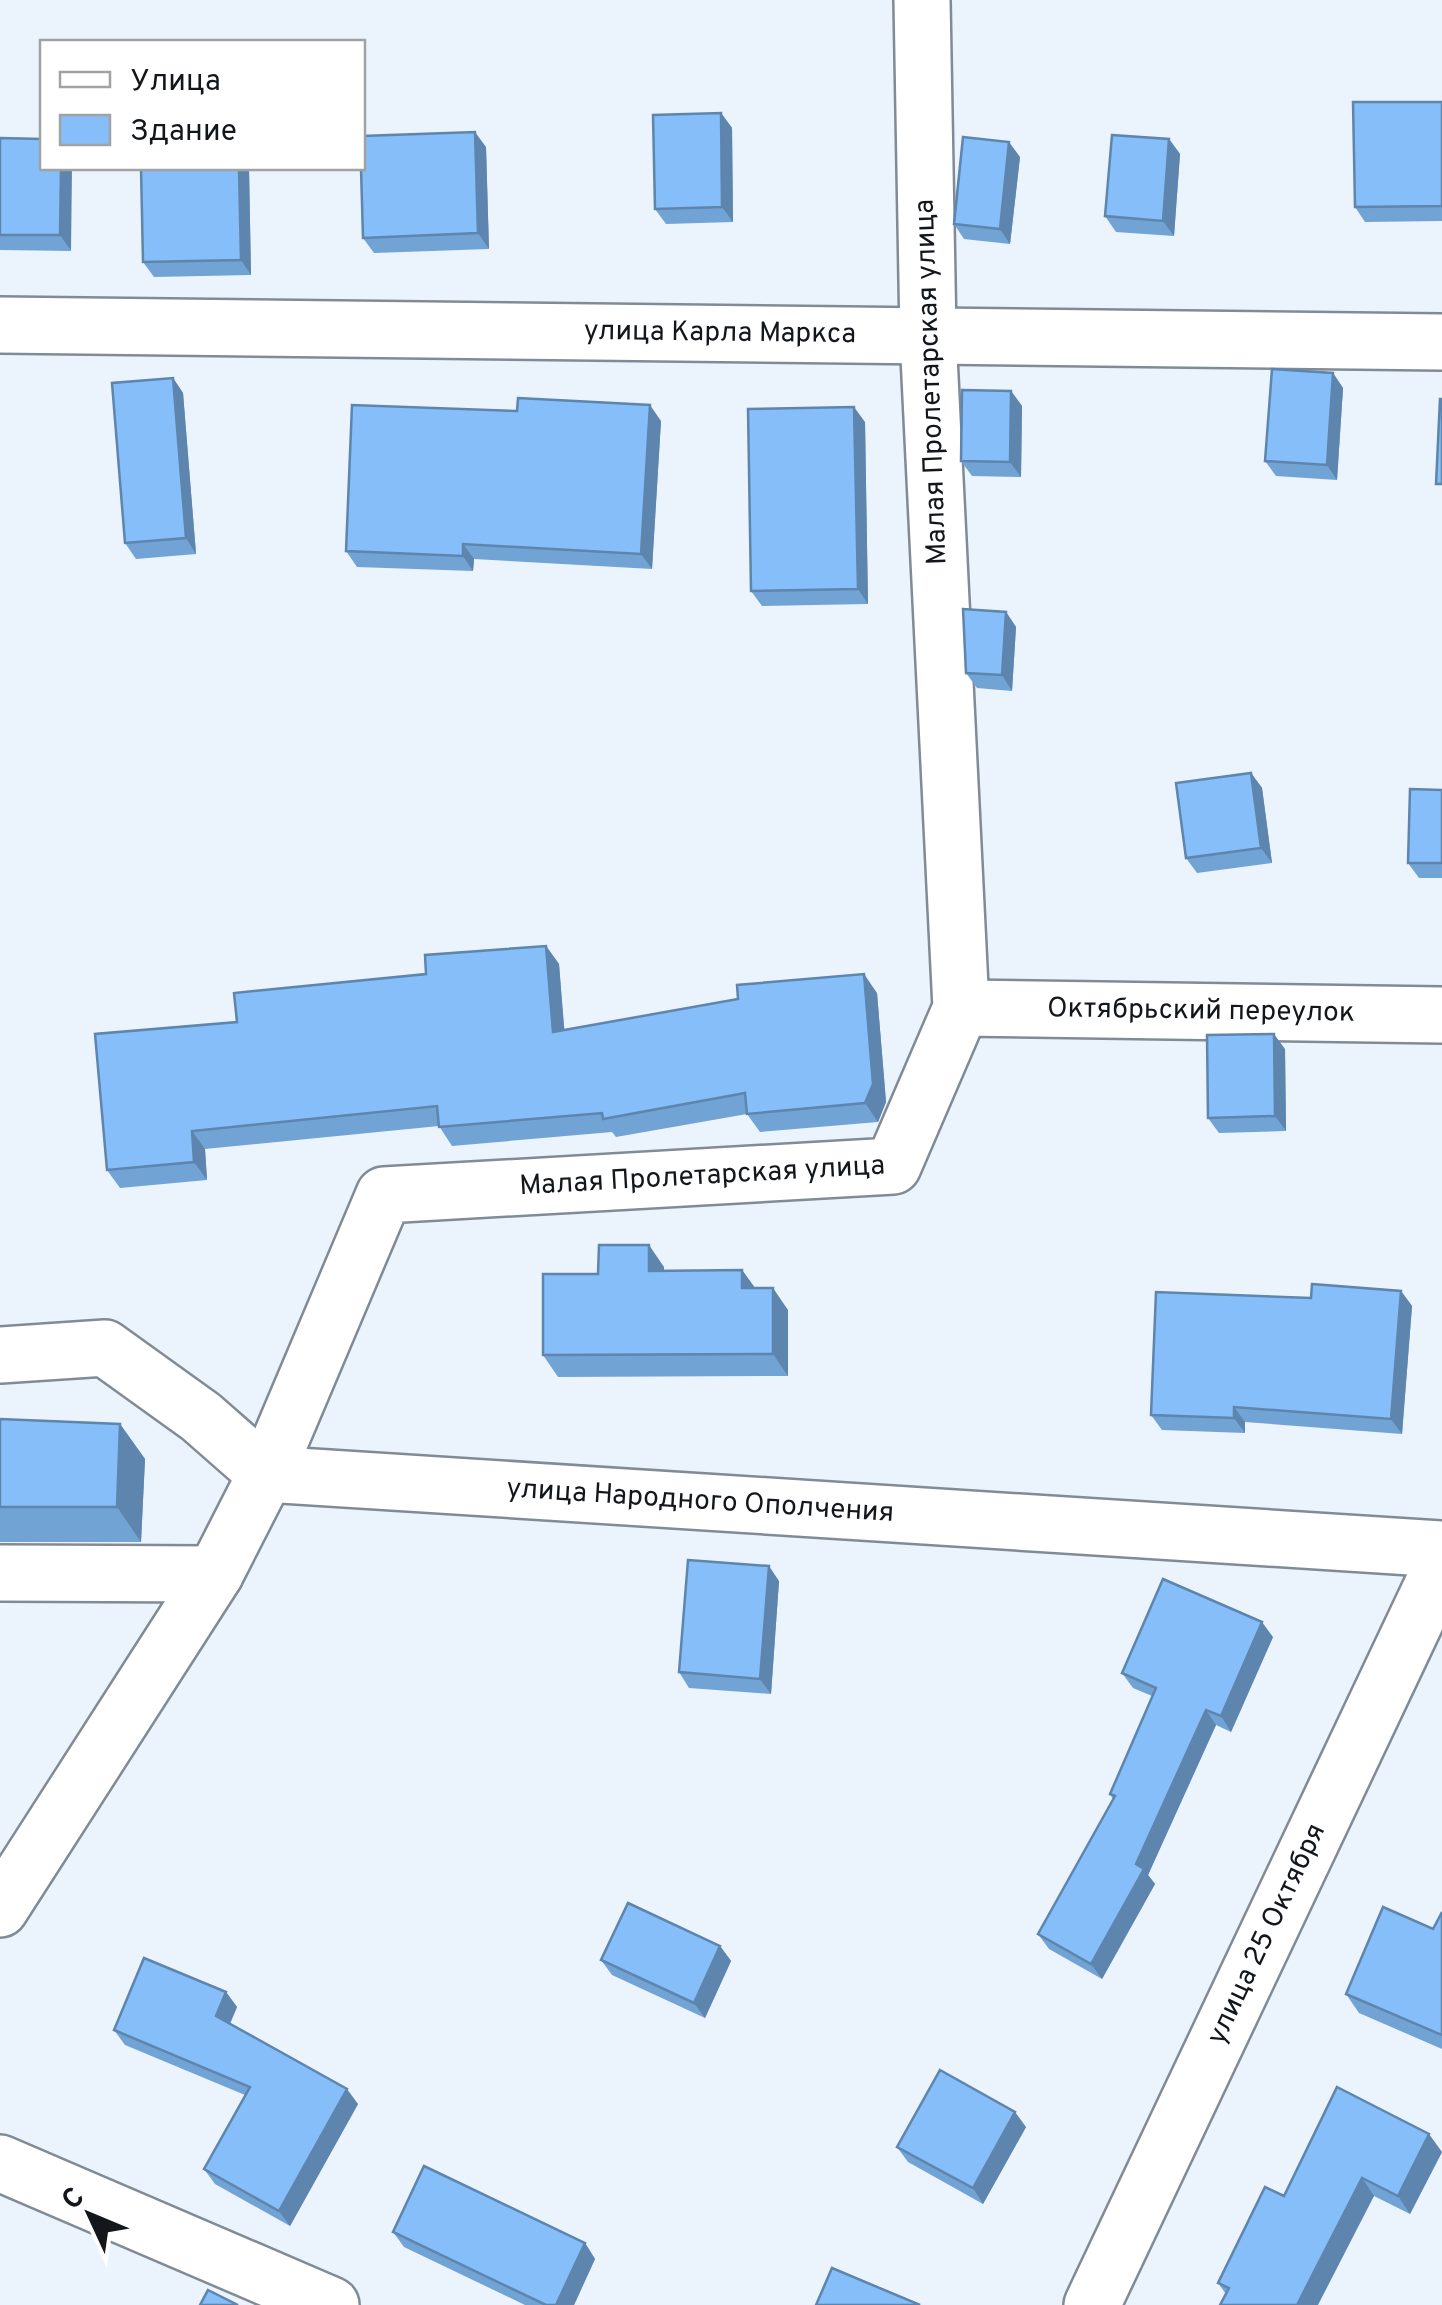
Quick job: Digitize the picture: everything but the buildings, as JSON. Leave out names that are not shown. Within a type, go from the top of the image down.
[{"type":"street","name":"Малая Пролетарская улица","points":[[0,1909],[215,1574],[266,1474],[384,1195],[893,1166],[961,1008],[928,336],[922,0]]},
{"type":"street","name":"улица Карла Маркса","points":[[0,326],[1442,342]]},
{"type":"street","name":"Октябрьский переулок","points":[[961,1008],[1442,1015]]},
{"type":"street","points":[[0,1354],[106,1348],[201,1417],[266,1474]]},
{"type":"street","name":"улица Народного Ополчения","points":[[266,1474],[1442,1549]]},
{"type":"street","name":"улица 25 Октября","points":[[1092,2305],[1442,1566]]},
{"type":"street","points":[[0,1573],[215,1574]]},
{"type":"street","points":[[0,2163],[331,2305]]}]
